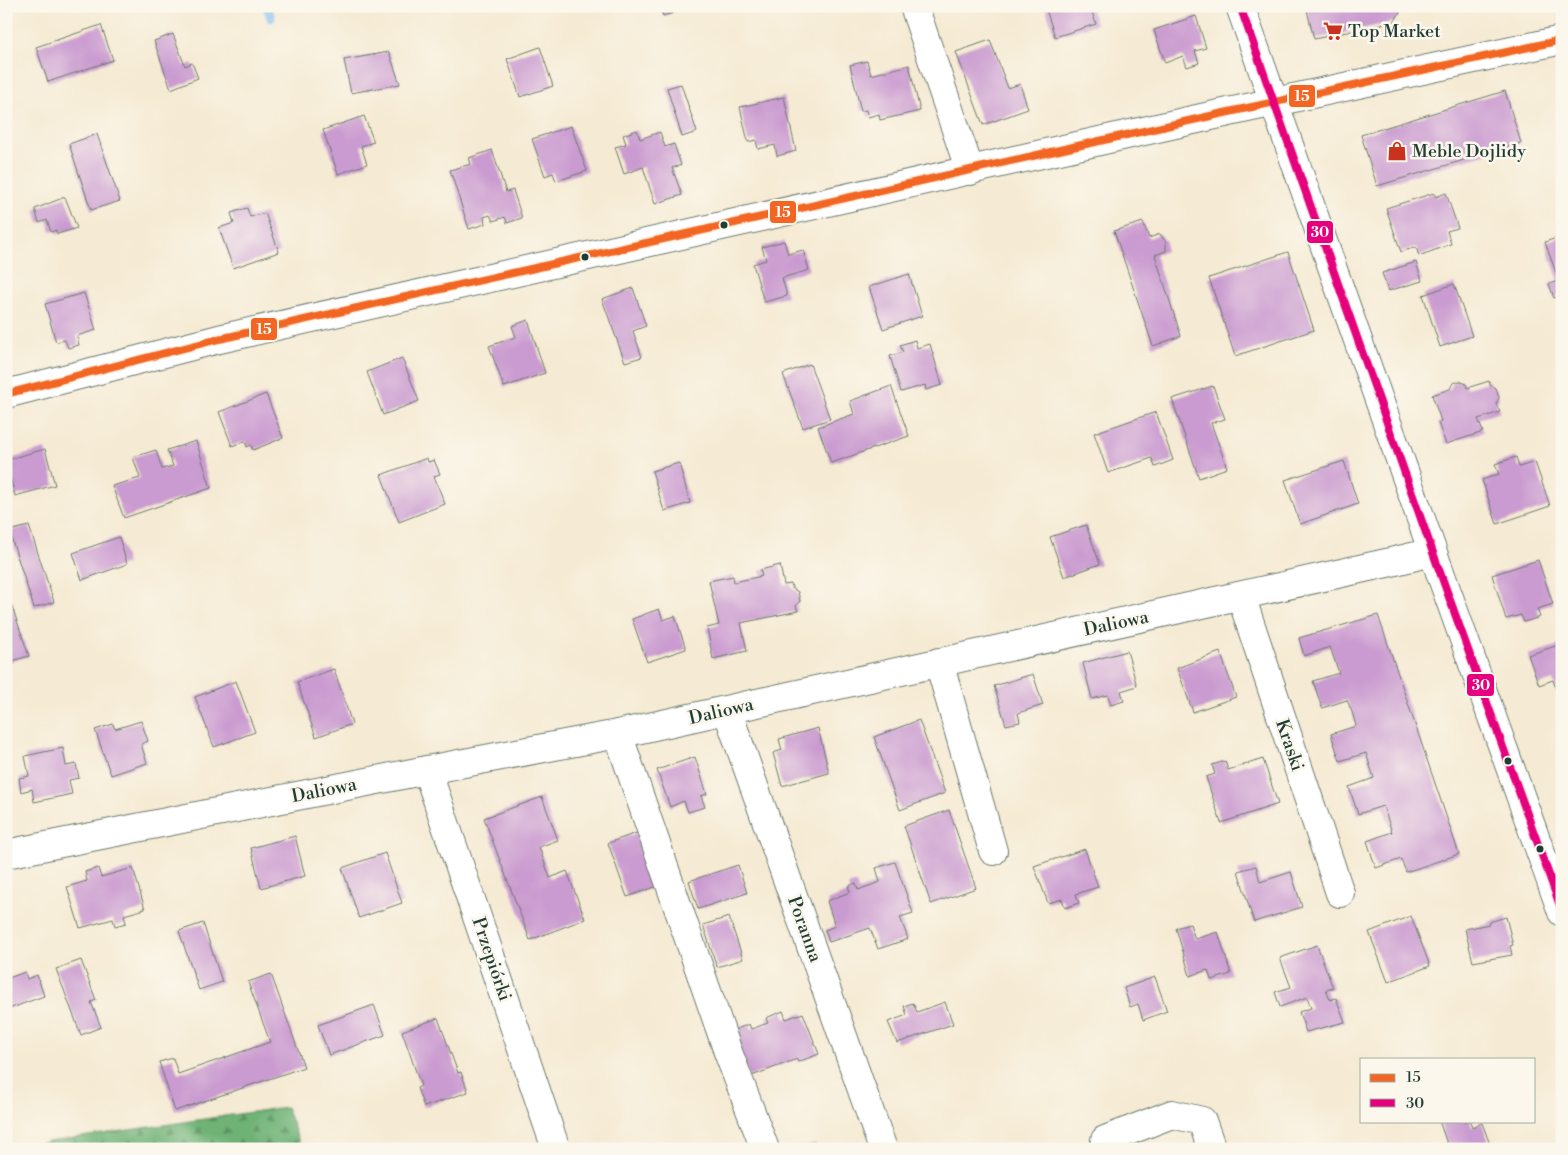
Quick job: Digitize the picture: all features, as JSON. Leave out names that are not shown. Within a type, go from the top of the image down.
[{"type":"street","points":[[914,6],[970,171]]},
{"type":"street","points":[[1240,6],[1562,912]]},
{"type":"street","points":[[6,394],[219,339],[1274,102],[1562,40]]},
{"type":"street","name":"Daliowa","points":[[6,854],[618,734],[1413,557],[1432,550]]},
{"type":"street","name":"Kraski","points":[[1240,596],[1340,893]]},
{"type":"street","points":[[939,662],[993,851]]},
{"type":"street","name":"Poranna","points":[[727,710],[883,1149]]},
{"type":"street","points":[[618,734],[728,1052],[765,1149]]},
{"type":"street","name":"Przepiórki","points":[[427,770],[556,1149]]},
{"type":"street","points":[[1105,1140],[1172,1114],[1202,1121],[1212,1149]]},
{"type":"green space","points":[[286,1107],[302,1149],[6,1149],[6,1148]]},
{"type":"building","points":[[660,6],[671,6],[673,13],[663,16]]},
{"type":"building","points":[[1045,6],[1090,6],[1096,24],[1055,37]]},
{"type":"building","name":"Top Market","points":[[1306,6],[1404,6],[1394,22],[1314,39]]},
{"type":"building","points":[[1196,16],[1206,48],[1195,51],[1199,63],[1187,67],[1183,56],[1165,63],[1154,30]]},
{"type":"building","points":[[101,25],[113,60],[48,82],[36,47]]},
{"type":"building","points":[[173,34],[185,66],[192,63],[198,78],[171,89],[154,41]]},
{"type":"building","points":[[990,40],[1008,88],[1020,84],[1028,109],[983,125],[956,52]]},
{"type":"building","points":[[540,47],[553,86],[520,97],[507,59]]},
{"type":"building","points":[[389,52],[400,84],[351,93],[344,60]]},
{"type":"building","points":[[867,61],[871,75],[909,65],[920,111],[880,120],[879,114],[868,117],[866,110],[861,111],[850,65]]},
{"type":"building","points":[[681,84],[697,132],[682,137],[667,88]]},
{"type":"building","points":[[1505,91],[1521,143],[1377,186],[1361,135]]},
{"type":"building","points":[[784,97],[796,151],[777,156],[775,145],[758,149],[756,140],[748,142],[740,107]]},
{"type":"building","points":[[364,116],[374,142],[361,146],[367,164],[338,174],[323,130]]},
{"type":"building","points":[[571,126],[587,171],[556,181],[553,173],[545,176],[532,139]]},
{"type":"building","points":[[637,130],[640,139],[660,132],[665,147],[674,144],[681,165],[672,168],[682,195],[655,204],[643,167],[624,174],[615,147],[626,144],[623,135]]},
{"type":"building","points":[[97,134],[120,201],[91,210],[69,144]]},
{"type":"building","points":[[492,150],[506,192],[513,190],[522,218],[507,223],[505,217],[493,221],[490,215],[484,217],[485,224],[469,229],[450,170],[471,164],[469,158]]},
{"type":"building","points":[[1434,193],[1436,197],[1446,193],[1458,228],[1447,231],[1451,244],[1419,256],[1416,247],[1401,252],[1386,208]]},
{"type":"building","points":[[65,197],[77,228],[57,234],[56,230],[51,232],[47,220],[39,223],[35,209]]},
{"type":"building","points":[[247,208],[250,217],[265,213],[279,252],[233,268],[219,228],[234,223],[231,213]]},
{"type":"building","points":[[1143,222],[1149,238],[1160,234],[1166,242],[1166,251],[1155,255],[1181,336],[1153,346],[1114,231]]},
{"type":"building","points":[[1562,236],[1562,295],[1554,298],[1549,284],[1559,281],[1545,242]]},
{"type":"building","points":[[784,241],[788,254],[803,250],[809,270],[782,278],[787,296],[764,302],[753,264],[766,260],[762,247]]},
{"type":"building","points":[[1288,252],[1314,330],[1235,356],[1209,278]]},
{"type":"building","points":[[1416,262],[1422,281],[1388,291],[1382,273]]},
{"type":"building","points":[[909,274],[922,316],[883,329],[869,287]]},
{"type":"building","points":[[1454,284],[1472,336],[1440,347],[1423,295]]},
{"type":"building","points":[[633,288],[646,326],[633,331],[642,357],[625,362],[602,299]]},
{"type":"building","points":[[84,293],[96,330],[77,336],[79,345],[68,348],[65,340],[56,342],[45,304]]},
{"type":"building","points":[[528,320],[545,373],[504,387],[489,346],[516,337],[512,326]]},
{"type":"building","points":[[915,340],[917,348],[930,344],[942,385],[926,390],[925,385],[901,392],[890,356],[903,352],[900,345]]},
{"type":"building","points":[[402,358],[419,401],[383,415],[367,372]]},
{"type":"building","points":[[810,364],[830,419],[803,428],[783,374]]},
{"type":"building","points":[[1460,381],[1466,384],[1467,388],[1489,381],[1490,385],[1496,388],[1499,398],[1496,404],[1500,412],[1478,419],[1483,432],[1446,444],[1438,423],[1441,421],[1432,395],[1450,389],[1453,383]]},
{"type":"building","points":[[891,386],[909,436],[831,463],[818,427],[854,414],[850,401]]},
{"type":"building","points":[[1213,386],[1225,419],[1211,423],[1227,468],[1199,478],[1172,399]]},
{"type":"building","points":[[266,394],[283,438],[253,450],[251,445],[247,447],[245,441],[232,446],[219,412]]},
{"type":"building","points":[[1156,412],[1173,460],[1155,467],[1152,458],[1108,473],[1094,433]]},
{"type":"building","points":[[196,441],[211,488],[124,518],[112,486],[140,478],[133,457],[156,450],[162,469],[173,466],[167,450]]},
{"type":"building","points":[[45,449],[55,485],[15,496],[6,460]]},
{"type":"building","points":[[1516,457],[1519,467],[1535,462],[1550,506],[1497,524],[1482,480],[1499,474],[1495,464]]},
{"type":"building","points":[[427,458],[428,462],[434,460],[440,474],[434,476],[445,504],[399,522],[381,475]]},
{"type":"building","points":[[1344,461],[1358,504],[1300,524],[1285,480]]},
{"type":"building","points":[[679,463],[690,503],[664,511],[652,471]]},
{"type":"building","points":[[1086,525],[1100,564],[1064,577],[1050,537]]},
{"type":"building","points":[[29,526],[54,602],[34,608],[9,531]]},
{"type":"building","points":[[119,537],[127,564],[82,580],[73,553]]},
{"type":"building","points":[[1538,560],[1553,604],[1537,609],[1540,617],[1524,622],[1521,615],[1506,619],[1492,575]]},
{"type":"building","points":[[780,565],[784,585],[791,584],[792,588],[798,592],[800,601],[796,606],[798,611],[741,623],[747,651],[713,659],[707,628],[719,625],[709,581],[733,576],[734,582],[762,576],[760,570]]},
{"type":"building","points":[[6,589],[29,656],[6,663]]},
{"type":"building","points":[[659,609],[663,620],[675,616],[686,649],[647,662],[632,619]]},
{"type":"building","points":[[1378,615],[1459,854],[1406,872],[1401,859],[1376,868],[1367,841],[1392,832],[1383,806],[1358,814],[1349,787],[1374,778],[1366,753],[1340,761],[1331,734],[1356,726],[1352,712],[1347,700],[1322,708],[1313,681],[1339,673],[1330,647],[1304,656],[1299,638]]},
{"type":"building","points":[[1562,644],[1561,703],[1553,680],[1539,685],[1528,655]]},
{"type":"building","points":[[1127,651],[1137,686],[1121,691],[1124,701],[1111,705],[1108,695],[1092,699],[1083,663]]},
{"type":"building","points":[[1220,652],[1236,697],[1193,712],[1177,668]]},
{"type":"building","points":[[334,669],[352,724],[316,737],[297,682]]},
{"type":"building","points":[[1033,674],[1043,705],[1018,713],[1020,722],[1006,725],[994,686]]},
{"type":"building","points":[[236,681],[255,732],[214,747],[195,697]]},
{"type":"building","points":[[919,720],[945,793],[900,810],[874,737]]},
{"type":"building","points":[[141,721],[148,741],[141,744],[147,763],[111,775],[95,730],[113,724],[115,729]]},
{"type":"building","points":[[818,728],[829,773],[782,786],[773,753],[782,750],[779,739]]},
{"type":"building","points":[[63,748],[66,766],[76,764],[79,778],[69,780],[72,794],[34,802],[32,789],[21,792],[19,778],[29,776],[25,756]]},
{"type":"building","points":[[695,757],[707,794],[701,796],[705,807],[688,812],[684,801],[670,807],[657,770]]},
{"type":"building","points":[[1263,759],[1278,804],[1221,823],[1206,777],[1215,774],[1212,765],[1225,761],[1228,770]]},
{"type":"building","points":[[542,797],[558,840],[539,847],[550,878],[567,871],[585,919],[530,940],[484,818]]},
{"type":"building","points":[[949,810],[976,888],[931,904],[904,826]]},
{"type":"building","points":[[645,830],[663,884],[627,897],[608,843]]},
{"type":"building","points":[[295,836],[305,876],[261,888],[251,848]]},
{"type":"building","points":[[1085,849],[1098,887],[1076,894],[1079,903],[1065,908],[1062,899],[1048,903],[1034,866]]},
{"type":"building","points":[[385,853],[402,903],[359,918],[342,868]]},
{"type":"building","points":[[895,862],[913,913],[900,917],[908,939],[878,949],[870,928],[829,942],[825,930],[835,926],[827,901],[850,892],[848,886],[856,883],[858,890],[880,882],[876,868]]},
{"type":"building","points":[[738,865],[747,893],[698,909],[689,881]]},
{"type":"building","points":[[1256,866],[1260,882],[1291,872],[1302,907],[1254,922],[1238,871]]},
{"type":"building","points":[[98,868],[101,877],[133,868],[145,909],[124,915],[126,923],[115,926],[113,919],[80,928],[67,887],[87,881],[85,872]]},
{"type":"building","points":[[1411,916],[1430,966],[1388,982],[1369,932]]},
{"type":"building","points":[[729,917],[743,959],[717,967],[703,925]]},
{"type":"building","points":[[1506,917],[1513,945],[1510,946],[1512,955],[1473,962],[1465,929],[1489,924],[1489,922]]},
{"type":"building","points":[[203,923],[222,982],[199,990],[179,931]]},
{"type":"building","points":[[1190,924],[1195,939],[1218,932],[1231,974],[1211,980],[1208,970],[1190,976],[1176,928]]},
{"type":"building","points":[[1317,945],[1333,988],[1326,990],[1330,1000],[1336,998],[1345,1022],[1306,1032],[1299,1012],[1311,1008],[1307,997],[1280,1007],[1275,992],[1291,987],[1280,958]]},
{"type":"building","points":[[81,960],[96,1000],[91,1002],[101,1027],[81,1035],[56,969]]},
{"type":"building","points":[[25,972],[27,979],[37,975],[44,996],[6,1010],[6,979]]},
{"type":"building","points":[[271,974],[304,1067],[175,1111],[159,1062],[173,1058],[178,1074],[270,1042],[248,982]]},
{"type":"building","points":[[1155,977],[1167,1011],[1143,1020],[1138,1004],[1130,1007],[1124,988]]},
{"type":"building","points":[[945,1002],[953,1024],[897,1043],[888,1022],[907,1015],[904,1006],[913,1003],[917,1012]]},
{"type":"building","points":[[374,1005],[385,1035],[329,1055],[318,1025]]},
{"type":"building","points":[[783,1011],[786,1019],[803,1013],[819,1054],[798,1062],[797,1059],[749,1077],[732,1031],[749,1024],[751,1029],[768,1023],[766,1018]]},
{"type":"building","points":[[438,1018],[458,1073],[461,1072],[468,1092],[424,1107],[417,1088],[421,1086],[402,1031]]},
{"type":"building","points":[[1439,1122],[1470,1122],[1472,1127],[1482,1123],[1491,1147],[1485,1149],[1449,1149]]},
{"type":"building","points":[[815,1144],[818,1149],[802,1149],[802,1148]]},
{"type":"waterway","points":[[267,6],[271,18]]},
{"type":"transit line","name":"30","points":[[1240,6],[1562,911]]},
{"type":"transit line","name":"15","points":[[6,394],[219,339],[1215,115],[1562,40]]},
{"type":"place","name":"Top Market","points":[[1333,31]]},
{"type":"place","name":"Meble Dojlidy","points":[[1397,151]]}]
